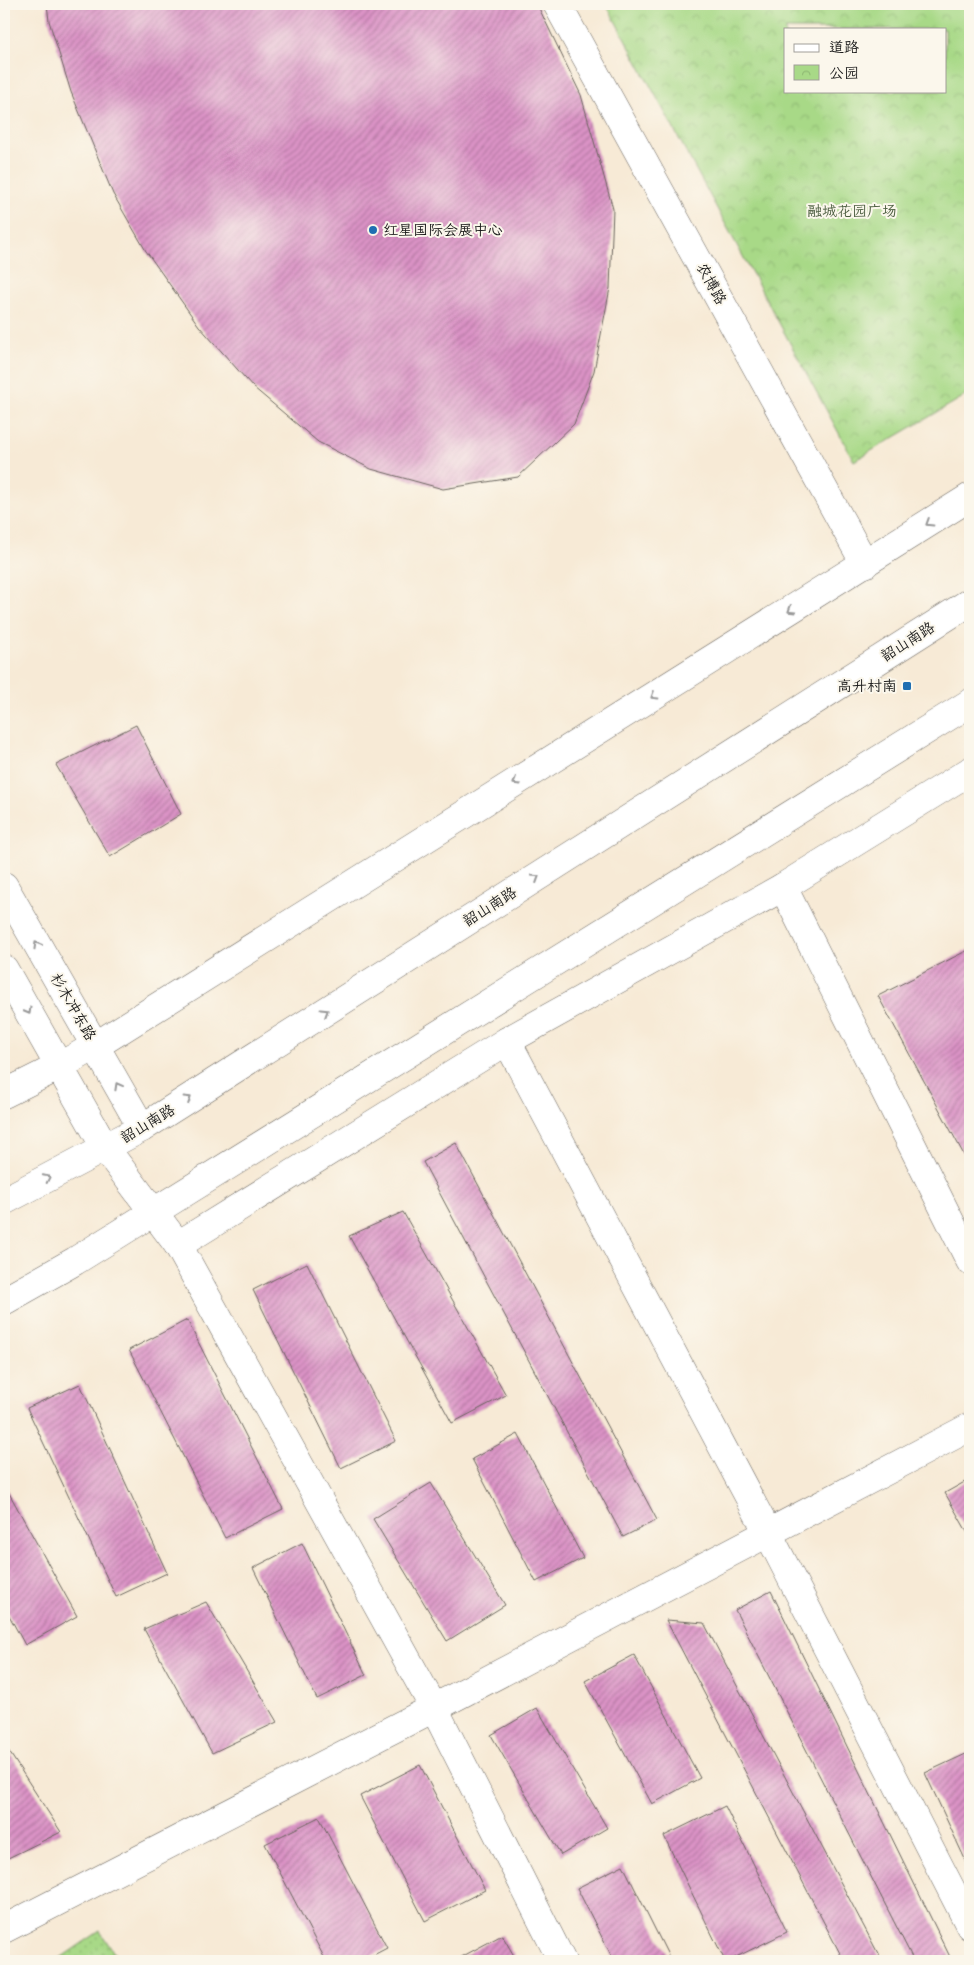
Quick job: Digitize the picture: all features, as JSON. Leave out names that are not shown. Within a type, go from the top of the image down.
[{"type":"street","name":"农博路","points":[[557,4],[865,564]]},
{"type":"street","points":[[4,1094],[96,1046],[970,498]]},
{"type":"street","name":"韶山南路","points":[[4,1201],[106,1149],[142,1128],[970,602]]},
{"type":"street","points":[[4,1301],[75,1261],[970,703]]},
{"type":"street","points":[[178,1246],[507,1041],[783,887],[970,771]]},
{"type":"street","name":"杉木冲东路","points":[[4,886],[142,1128]]},
{"type":"street","points":[[783,887],[970,1261]]},
{"type":"street","points":[[4,969],[106,1149],[178,1246],[434,1708],[562,1961]]},
{"type":"street","points":[[507,1041],[768,1533],[970,1926]]},
{"type":"street","points":[[4,1929],[434,1708],[970,1427]]},
{"type":"green space","name":"融城花园广场","points":[[606,4],[970,4],[970,393],[854,461]]},
{"type":"green space","points":[[100,1931],[119,1961],[56,1961]]},
{"type":"building","name":"红星国际会展中心","points":[[47,4],[537,4],[581,95],[613,209],[610,288],[594,371],[574,424],[518,477],[443,489],[371,469],[318,442],[253,387],[199,326],[146,251],[113,194],[71,92],[49,21]]},
{"type":"building","points":[[136,725],[181,814],[110,857],[56,765]]},
{"type":"building","points":[[970,949],[970,1166],[878,996]]},
{"type":"building","points":[[456,1143],[657,1520],[623,1537],[423,1162]]},
{"type":"building","points":[[403,1212],[506,1395],[452,1423],[349,1236]]},
{"type":"building","points":[[307,1263],[396,1441],[341,1468],[253,1290]]},
{"type":"building","points":[[187,1320],[283,1509],[225,1538],[129,1350]]},
{"type":"building","points":[[80,1384],[167,1573],[116,1597],[27,1408]]},
{"type":"building","points":[[518,1434],[583,1558],[536,1582],[472,1459]]},
{"type":"building","points":[[970,1479],[970,1537],[945,1493]]},
{"type":"building","points":[[431,1483],[505,1605],[447,1641],[373,1519]]},
{"type":"building","points":[[4,1484],[77,1616],[25,1645],[4,1606]]},
{"type":"building","points":[[302,1543],[366,1675],[317,1699],[253,1568]]},
{"type":"building","points":[[771,1591],[952,1961],[914,1961],[735,1610]]},
{"type":"building","points":[[206,1602],[277,1722],[212,1753],[144,1629]]},
{"type":"building","points":[[666,1620],[704,1623],[882,1961],[844,1961]]},
{"type":"building","points":[[634,1655],[700,1778],[652,1804],[585,1681]]},
{"type":"building","points":[[537,1708],[607,1828],[561,1855],[491,1735]]},
{"type":"building","points":[[4,1744],[61,1832],[4,1860]]},
{"type":"building","points":[[970,1752],[970,1870],[925,1773]]},
{"type":"building","points":[[420,1765],[485,1890],[425,1921],[360,1796]]},
{"type":"building","points":[[725,1806],[787,1932],[728,1961],[725,1961],[664,1836]]},
{"type":"building","points":[[319,1817],[387,1948],[362,1961],[326,1961],[265,1844]]},
{"type":"building","points":[[623,1865],[671,1961],[614,1961],[577,1888]]},
{"type":"building","points":[[502,1935],[517,1961],[454,1961]]},
{"type":"place","name":"红星国际会展中心","points":[[373,230]]},
{"type":"place","name":"高升村南","points":[[907,686]]}]
